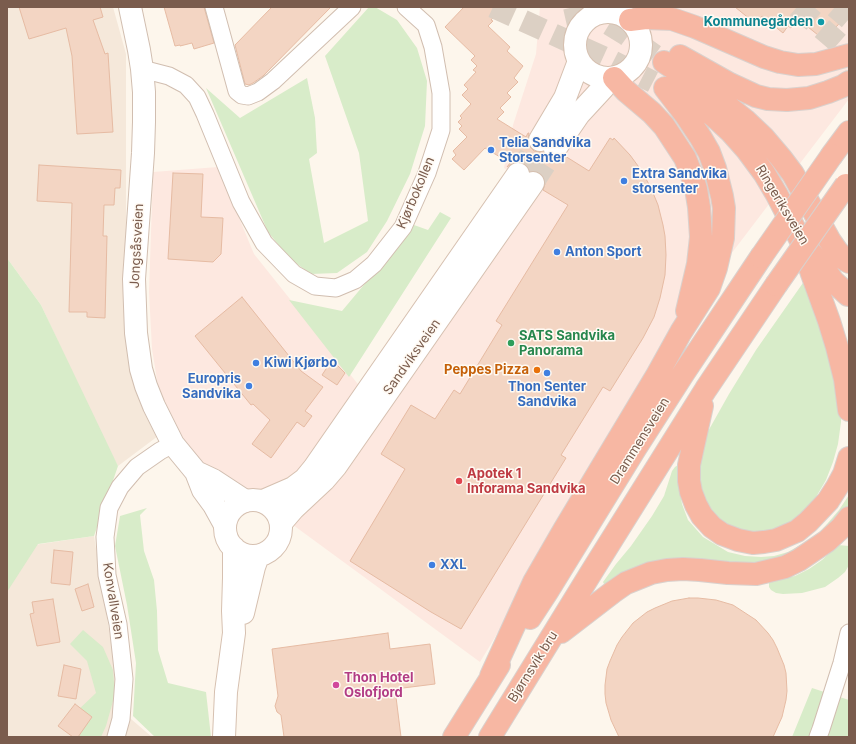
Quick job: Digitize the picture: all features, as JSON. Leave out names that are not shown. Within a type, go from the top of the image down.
[{"type":"highway","points":[[630,20],[646,18],[672,19],[695,27],[764,57],[780,62],[798,65],[816,64],[849,55]]},
{"type":"highway","name":"Ringeriksveien","points":[[849,82],[843,86],[809,98],[787,100],[768,99],[756,96],[667,56],[745,120],[764,138],[793,174],[830,241],[844,259],[849,262]]},
{"type":"highway","points":[[454,737],[491,676],[519,625],[534,582],[656,377],[681,332],[694,282],[700,252],[701,237],[696,189],[691,173],[684,158],[664,126],[652,113],[626,92],[612,78]]},
{"type":"highway","name":"Ringeriksveien","points":[[681,332],[709,288],[716,268],[723,238],[724,208],[715,168],[709,152],[694,126],[659,85],[696,103],[731,132],[764,173],[801,241],[833,281],[848,295]]},
{"type":"highway","name":"Drammensveien","points":[[519,625],[547,592],[675,386],[761,257],[849,132]]},
{"type":"highway","points":[[585,602],[706,389],[847,182]]},
{"type":"highway","points":[[801,241],[837,347],[845,379],[849,410]]},
{"type":"highway","points":[[706,389],[692,447],[689,465],[689,481],[691,492],[702,516],[712,527],[722,534],[738,540],[758,543],[776,540],[797,531],[828,501],[844,474],[849,458]]},
{"type":"highway","points":[[585,602],[612,592],[626,583],[651,573],[667,570],[683,569],[756,574],[785,567],[799,560],[827,541],[849,518]]},
{"type":"highway","name":"Bjørnsvik bru","points":[[490,737],[548,642],[585,602]]},
{"type":"main road","name":"Jongsåsveien","points":[[130,7],[137,36],[144,92],[143,153],[134,279],[136,333],[139,362],[143,378],[173,444],[196,472],[203,490],[214,505],[225,525]]},
{"type":"main road","points":[[607,9],[630,20],[637,28],[641,38],[640,53],[632,67],[624,74],[612,78],[600,77],[592,74],[584,68],[577,56],[575,40],[578,29],[584,22],[591,16],[607,9]]},
{"type":"main road","points":[[579,61],[547,145],[579,114],[612,78]]},
{"type":"main road","name":"Sandviksveien","points":[[254,501],[293,488],[309,474],[525,179],[336,466],[331,473],[293,509],[281,523]]},
{"type":"main road","name":"Jongsåsveien","points":[[196,472],[254,501]]},
{"type":"main road","points":[[254,501],[268,503],[275,510],[281,523],[281,533],[277,544],[269,551],[258,556],[239,552],[230,543],[225,531],[227,517],[232,510],[238,504],[254,501]]},
{"type":"main road","points":[[224,737],[227,685],[234,633],[234,548]]},
{"type":"main road","points":[[234,633],[244,612],[254,566],[258,556]]},
{"type":"street","points":[[214,7],[237,91],[242,95],[248,96],[258,92],[273,81],[352,7]]},
{"type":"street","name":"Kjørbokollen","points":[[142,68],[169,76],[186,85],[197,97],[241,202],[264,244],[294,274],[315,286],[336,288],[355,280],[374,264],[404,227],[427,173],[441,130],[441,94],[433,47],[426,25],[406,7]]},
{"type":"street","name":"Konvallveien","points":[[116,737],[121,719],[124,679],[118,624],[107,575],[105,537],[109,508],[120,487],[137,467],[173,444]]},
{"type":"street","points":[[818,737],[822,729],[842,663],[849,633]]},
{"type":"shaded area","points":[[7,7],[113,7],[126,54],[126,281],[158,436],[118,466],[105,443],[41,305],[7,258]]},
{"type":"shaded area","points":[[540,7],[849,7],[849,99],[712,279],[480,662],[289,522],[247,497],[203,465],[188,450],[166,414],[158,386],[152,349],[149,292],[153,172],[218,167],[254,254],[381,413],[536,189],[504,168],[513,125],[536,54]]},
{"type":"shaded area","points":[[94,536],[115,668],[131,719],[152,737],[7,737],[7,549]]},
{"type":"green space","points":[[369,7],[375,7],[397,20],[417,48],[427,81],[425,126],[410,174],[387,221],[367,252],[337,273],[311,274],[290,259],[268,232],[206,88],[240,118],[307,78],[315,118],[317,153],[309,159],[324,243],[368,221],[359,153],[325,56]]},
{"type":"green space","points":[[440,212],[451,218],[349,377],[289,300],[342,311],[414,225],[428,230]]},
{"type":"green space","points":[[7,258],[41,305],[118,466],[94,536],[38,544],[7,592]]},
{"type":"green space","points":[[805,280],[841,395],[841,422],[838,444],[826,480],[816,497],[803,512],[777,529],[751,533],[727,526],[709,511],[698,478],[702,442],[756,350]]},
{"type":"green space","points":[[678,465],[679,487],[682,504],[688,520],[703,537],[728,552],[745,556],[761,557],[774,556],[788,552],[816,536],[839,510],[849,495],[849,506],[833,525],[786,559],[604,584],[603,582],[652,516],[664,496],[672,471]]},
{"type":"green space","points":[[147,508],[140,515],[144,551],[154,580],[157,611],[158,650],[168,683],[206,692],[211,737],[155,737],[133,716],[136,663],[127,605],[115,546],[120,516]]},
{"type":"green space","points":[[838,545],[849,546],[849,565],[845,572],[825,587],[802,593],[783,594],[776,593],[769,587],[769,581],[795,576],[809,569],[822,560]]},
{"type":"green space","points":[[83,630],[103,647],[113,670],[115,694],[106,726],[101,737],[76,737],[75,713],[96,693],[87,661],[70,644]]},
{"type":"green space","points":[[812,688],[849,700],[849,737],[792,737]]},
{"type":"building","points":[[19,7],[100,7],[103,17],[93,20],[105,54],[108,53],[113,132],[77,134],[72,56],[66,28],[29,39]]},
{"type":"building","points":[[164,7],[204,7],[214,43],[194,49],[192,43],[175,46]]},
{"type":"building","points":[[272,7],[331,7],[263,76],[249,85],[245,84],[235,45]]},
{"type":"building","name":"Thon Senter Sandvika","points":[[464,7],[503,7],[491,20],[493,21],[488,26],[510,47],[507,51],[523,66],[514,78],[518,82],[507,93],[511,97],[500,108],[504,112],[497,119],[526,137],[529,133],[529,146],[534,151],[543,152],[548,159],[554,161],[560,160],[565,156],[589,171],[610,138],[613,140],[614,138],[630,155],[641,170],[651,188],[658,205],[663,225],[666,255],[665,275],[660,298],[654,317],[643,338],[610,391],[603,387],[561,455],[566,458],[461,629],[350,561],[405,469],[381,454],[411,405],[435,419],[454,390],[460,394],[502,325],[496,321],[568,205],[543,190],[545,184],[544,177],[540,173],[530,171],[525,164],[519,162],[513,163],[507,167],[510,163],[485,148],[464,170],[452,159],[456,155],[453,151],[467,137],[459,129],[462,126],[458,122],[462,118],[460,116],[471,104],[462,95],[468,89],[464,85],[476,72],[473,70],[477,66],[471,60],[475,56],[445,27]]},
{"type":"building","name":"Kommunegården","points":[[735,7],[849,7],[849,12],[831,31],[818,35],[798,19],[791,28],[788,26],[783,33],[762,16],[756,24]]},
{"type":"building","points":[[39,165],[121,170],[120,188],[115,188],[114,205],[104,205],[103,236],[107,236],[105,318],[87,317],[87,312],[69,312],[72,203],[37,201]]},
{"type":"building","points":[[173,173],[203,174],[201,217],[223,218],[221,254],[213,262],[168,259]]},
{"type":"building","points":[[242,297],[301,371],[323,387],[305,411],[312,416],[304,427],[297,422],[271,458],[252,444],[270,420],[253,404],[251,405],[195,336]]},
{"type":"building","points":[[332,360],[345,373],[337,385],[322,375]]},
{"type":"building","points":[[54,550],[73,552],[70,585],[51,583]]},
{"type":"building","points":[[88,584],[94,607],[82,611],[75,589]]},
{"type":"building","points":[[689,598],[716,600],[733,605],[756,620],[773,640],[784,665],[787,691],[782,717],[773,737],[619,737],[611,720],[605,694],[607,669],[617,645],[633,623],[647,612],[672,601]]},
{"type":"building","points":[[53,599],[60,642],[37,646],[30,614],[34,613],[32,602]]},
{"type":"building","name":"Thon Hotel Oslofjord","points":[[388,633],[390,649],[430,644],[435,684],[395,689],[401,737],[284,737],[281,715],[277,712],[275,706],[278,696],[272,649]]},
{"type":"building","points":[[64,665],[81,669],[76,699],[58,696]]},
{"type":"building","points":[[75,704],[92,717],[78,737],[73,737],[58,726]]},
{"type":"tunnel","points":[[493,7],[612,61],[653,82]]},
{"type":"tunnel","points":[[574,7],[579,29]]},
{"type":"tunnel","points":[[581,7],[625,34],[664,62]]},
{"type":"tunnel","points":[[797,7],[849,52]]},
{"type":"tunnel","points":[[835,7],[849,19]]},
{"type":"tunnel","points":[[518,174],[540,140]]},
{"type":"tunnel","points":[[533,183],[555,149]]},
{"type":"place","name":"Kommunegården","points":[[821,22]]},
{"type":"place","name":"Telia Sandvika Storsenter","points":[[491,150]]},
{"type":"place","name":"Extra Sandvika storsenter","points":[[624,181]]},
{"type":"place","name":"Anton Sport","points":[[557,252]]},
{"type":"place","name":"SATS Sandvika Panorama","points":[[511,343]]},
{"type":"place","name":"Kiwi Kjørbo","points":[[256,363]]},
{"type":"place","name":"Peppes Pizza","points":[[537,370]]},
{"type":"place","name":"Thon Senter Sandvika","points":[[547,373]]},
{"type":"place","name":"Europris Sandvika","points":[[249,386]]},
{"type":"place","name":"Apotek 1 Inforama Sandvika","points":[[459,481]]},
{"type":"place","name":"XXL","points":[[432,565]]},
{"type":"place","name":"Thon Hotel Oslofjord","points":[[336,685]]}]
